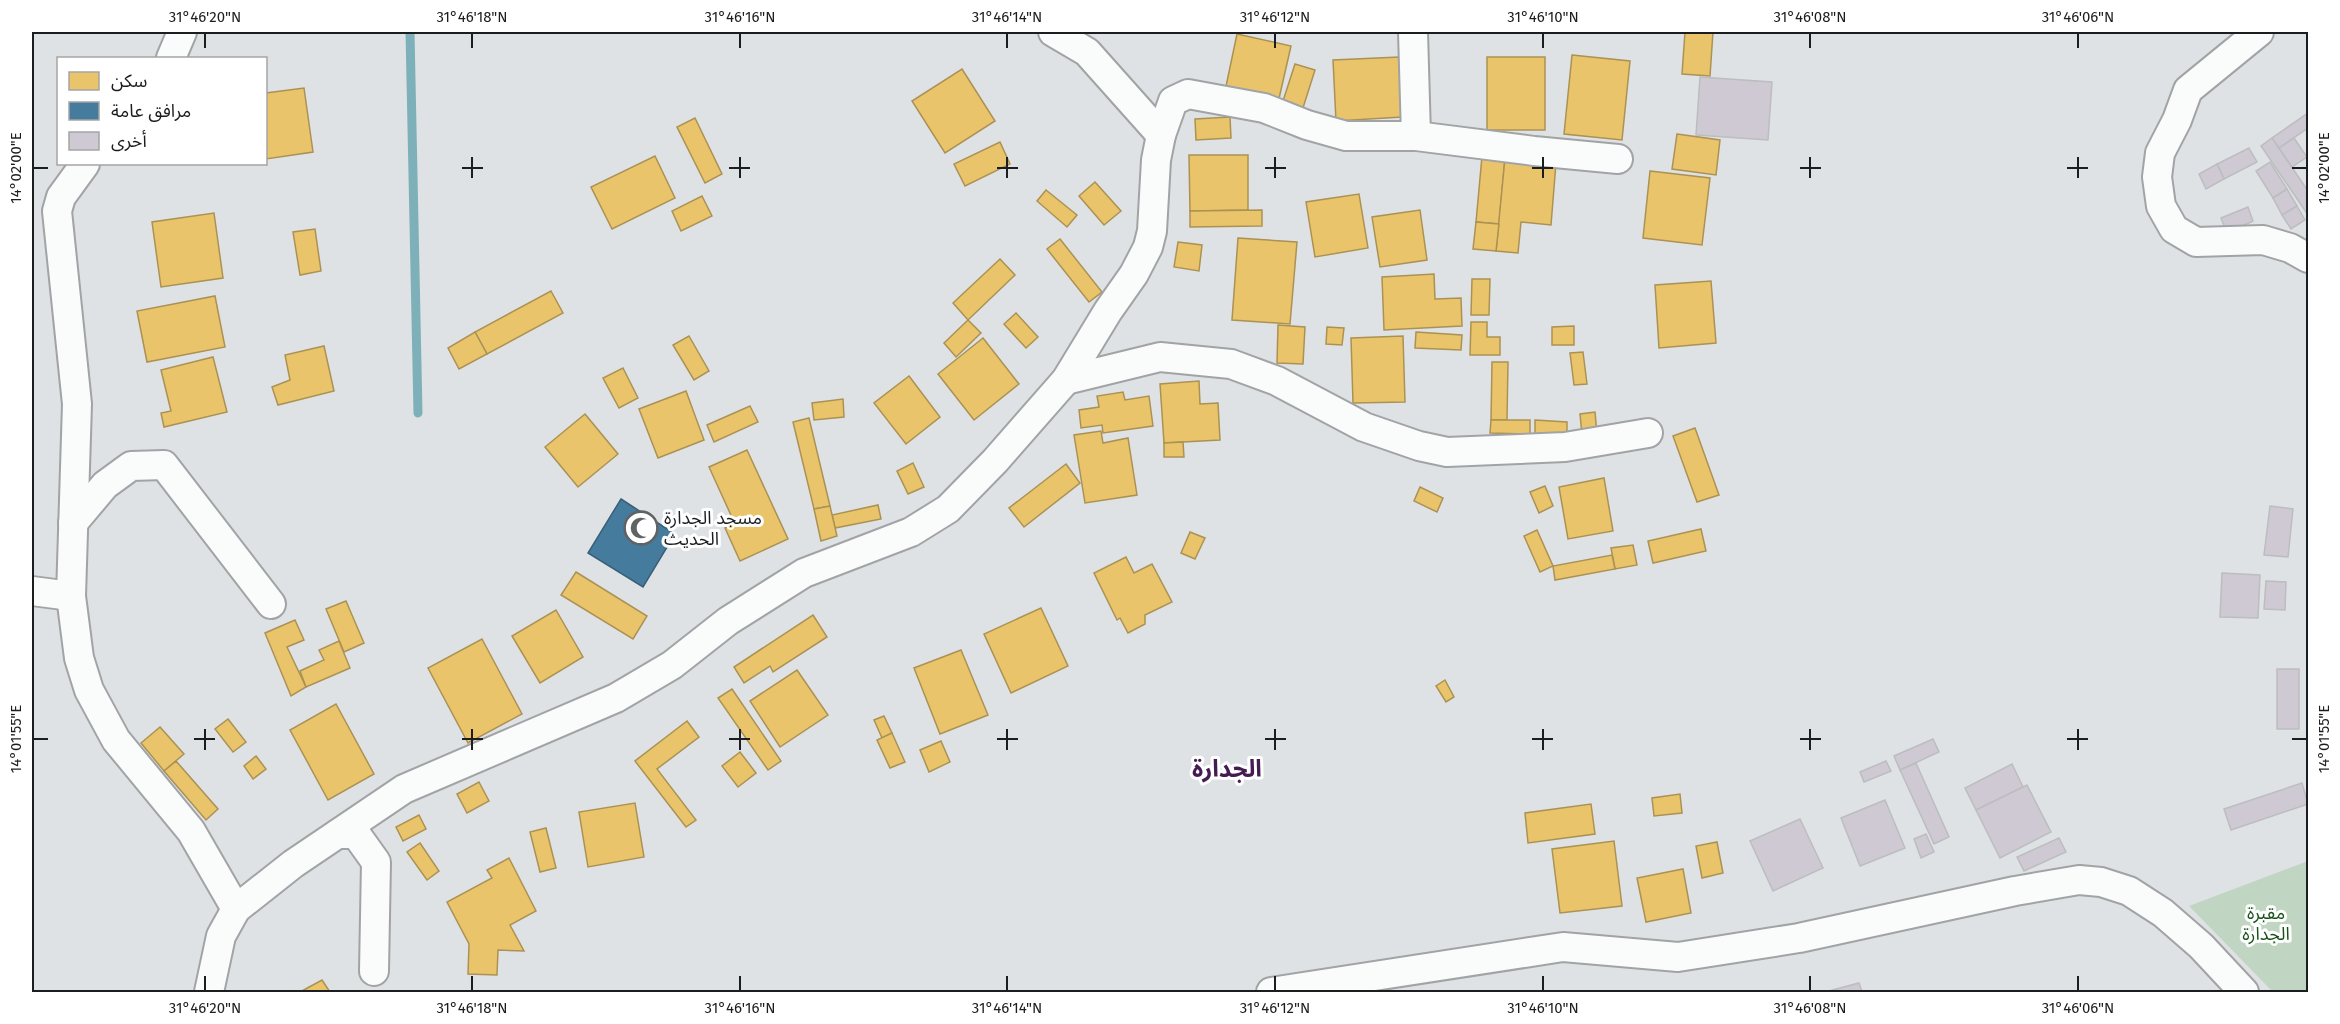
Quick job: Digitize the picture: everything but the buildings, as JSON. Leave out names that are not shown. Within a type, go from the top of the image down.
[{"type":"street","points":[[171,57],[182,32]]},
{"type":"street","points":[[1053,32],[1087,52],[1161,135]]},
{"type":"street","points":[[1413,32],[1416,136]]},
{"type":"street","points":[[2259,32],[2188,90],[2177,120],[2160,153],[2157,177],[2161,206],[2174,230],[2196,242],[2264,240],[2290,248],[2308,258]]},
{"type":"street","points":[[209,993],[221,936],[236,909],[293,864],[404,789],[616,698],[672,665],[728,621],[804,573],[911,532],[948,509],[995,461],[1066,380],[1108,311],[1134,274],[1148,247],[1152,231],[1156,160],[1161,135],[1173,101],[1188,94],[1263,108],[1316,128],[1346,136],[1416,136],[1618,159]]},
{"type":"street","points":[[84,165],[61,197],[57,211],[77,404],[71,596],[79,658],[89,690],[116,740],[191,831],[236,909]]},
{"type":"street","points":[[1066,380],[1160,357],[1231,364],[1276,381],[1364,427],[1409,443],[1447,452],[1565,447],[1648,433]]},
{"type":"street","points":[[73,523],[105,484],[131,466],[164,465],[271,604]]},
{"type":"street","points":[[32,591],[71,596]]},
{"type":"street","points":[[338,834],[356,834],[376,862],[374,971]]},
{"type":"street","points":[[1271,993],[1563,947],[1678,957],[1799,938],[2015,891],[2079,880],[2101,882],[2129,891],[2163,913],[2201,946],[2244,993]]},
{"type":"green space","name":"مقبرة الجدارة","points":[[2308,861],[2308,992],[2273,992],[2189,906]]},
{"type":"waterway","points":[[410,32],[418,413]]},
{"type":"place","name":"مسجد الجدارة الحديث","points":[[641,528]]},
{"type":"district","name":"الجدارة","points":[[1227,769]]}]
